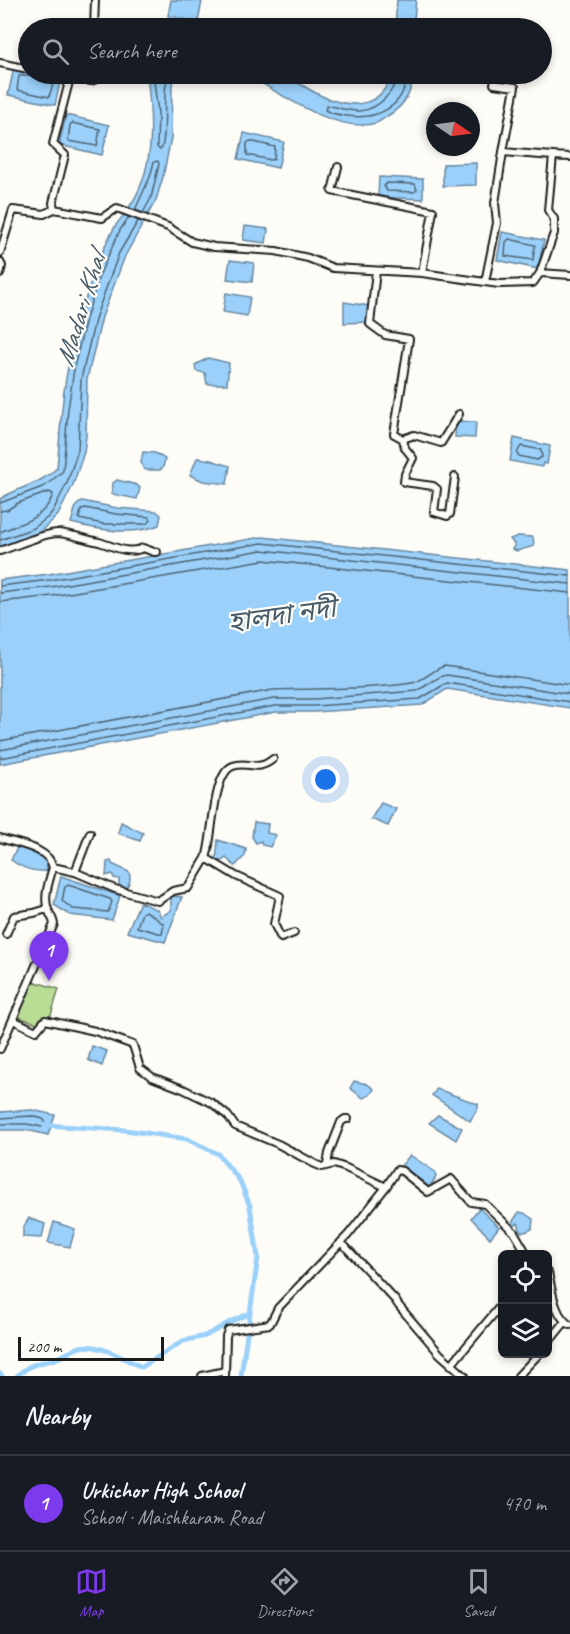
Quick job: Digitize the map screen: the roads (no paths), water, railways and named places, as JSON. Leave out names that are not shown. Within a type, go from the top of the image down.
[{"type":"street","points":[[94,18],[95,0]]},
{"type":"street","points":[[0,63],[18,67]]},
{"type":"street","points":[[54,209],[53,203],[65,155],[53,144],[68,84]]},
{"type":"street","points":[[485,282],[497,223],[495,203],[515,87],[494,84]]},
{"type":"street","points":[[503,152],[570,157]]},
{"type":"street","points":[[0,253],[13,210],[44,214],[54,209],[102,218],[117,208],[168,227],[192,242],[214,247],[276,251],[308,258],[333,268],[422,273],[499,284],[533,284],[540,273],[554,233],[554,219],[548,210],[553,156]]},
{"type":"street","points":[[338,167],[332,191],[433,211],[422,273]]},
{"type":"street","points":[[0,262],[0,274]]},
{"type":"street","points":[[376,271],[370,324],[386,335],[409,339],[394,434],[403,439],[405,448],[413,458],[405,474],[404,482],[433,486],[436,489],[434,512],[447,516],[450,514],[455,477]]},
{"type":"street","points":[[540,273],[570,275]]},
{"type":"street","points":[[403,439],[414,435],[441,443],[459,414]]},
{"type":"street","points":[[0,551],[33,538],[56,533],[126,550],[138,551],[143,548],[157,552]]},
{"type":"street","points":[[53,867],[75,872],[115,888],[158,901],[173,891],[188,888],[206,858],[211,841],[211,822],[221,780],[234,765],[258,767],[266,765],[273,759]]},
{"type":"street","points":[[75,872],[90,833]]},
{"type":"street","points":[[0,838],[43,853],[50,858],[53,867],[46,892],[47,909],[54,920],[0,1049]]},
{"type":"street","points":[[206,858],[236,876],[280,896],[274,924],[281,938],[294,933]]},
{"type":"street","points":[[6,934],[14,916],[47,909]]},
{"type":"street","points":[[13,1020],[36,1031],[45,1020],[95,1031],[133,1045],[140,1068],[152,1077],[212,1103],[228,1116],[235,1126],[278,1144],[322,1167],[334,1164],[386,1187]]},
{"type":"street","points":[[327,1165],[329,1153],[341,1122],[348,1119]]},
{"type":"street","points":[[202,1376],[225,1374],[226,1332],[232,1328],[270,1324],[278,1308],[362,1220],[397,1170],[402,1171],[428,1192],[450,1179],[471,1202],[485,1204],[514,1232],[525,1250]]},
{"type":"street","points":[[341,1242],[451,1365],[465,1376]]},
{"type":"street","points":[[552,1289],[556,1305],[568,1323],[552,1339]]},
{"type":"street","points":[[451,1365],[498,1309]]},
{"type":"street","points":[[518,1376],[534,1358]]},
{"type":"water","points":[[171,0],[202,1],[199,18],[168,16]]},
{"type":"water","points":[[397,0],[416,0],[414,18],[396,18]]},
{"type":"water","points":[[14,68],[18,69],[18,84],[60,84],[55,105],[8,95]]},
{"type":"water","points":[[148,84],[172,84],[171,138],[163,177],[156,200],[125,256],[102,317],[87,379],[84,452],[73,485],[58,515],[38,533],[0,547],[0,499],[37,482],[57,468],[62,409],[74,341],[93,275],[103,250],[140,188],[149,156]]},
{"type":"water","points":[[263,84],[300,84],[339,102],[359,104],[375,98],[387,84],[411,84],[405,101],[376,123],[361,125],[344,123],[327,118],[291,101]]},
{"type":"water","points":[[66,115],[109,125],[102,155],[59,145]]},
{"type":"water","points":[[244,133],[284,142],[278,168],[238,159]]},
{"type":"water","points":[[476,163],[476,185],[443,186],[443,164]]},
{"type":"water","points":[[379,177],[423,179],[423,199],[378,197]]},
{"type":"water","points":[[245,226],[268,229],[266,243],[243,240]]},
{"type":"water","points":[[502,232],[544,240],[538,269],[497,260]]},
{"type":"water","points":[[230,260],[254,263],[252,282],[227,279]]},
{"type":"water","points":[[226,293],[250,297],[247,316],[223,312]]},
{"type":"water","points":[[344,302],[369,306],[368,322],[344,323]]},
{"type":"water","points":[[208,358],[229,363],[227,384],[207,384],[205,373],[196,371],[195,365]]},
{"type":"water","points":[[456,421],[476,422],[475,438],[455,437]]},
{"type":"water","points":[[514,438],[550,446],[547,464],[543,463],[542,467],[510,461]]},
{"type":"water","points":[[143,452],[155,453],[165,459],[163,467],[160,470],[143,468],[141,462]]},
{"type":"water","points":[[197,458],[230,466],[227,484],[203,481],[190,475]]},
{"type":"water","points":[[117,480],[137,485],[140,488],[137,499],[112,494],[113,483]]},
{"type":"water","points":[[82,501],[117,508],[156,511],[161,515],[159,525],[127,531],[104,530],[71,523],[76,506]]},
{"type":"water","points":[[518,536],[533,537],[534,546],[517,551],[512,549],[515,545],[510,539]]},
{"type":"water","name":"হালদা নদী","points":[[262,537],[570,570],[570,708],[447,689],[422,705],[314,712],[276,712],[0,764],[0,580],[49,574]]},
{"type":"water","points":[[381,803],[396,809],[388,826],[371,819]]},
{"type":"water","points":[[121,822],[143,833],[140,841],[118,833]]},
{"type":"water","points":[[254,822],[268,824],[267,833],[276,835],[270,847],[262,845],[261,841],[256,843],[252,837]]},
{"type":"water","points":[[218,840],[246,849],[245,856],[235,866],[226,858],[216,861]]},
{"type":"water","points":[[18,846],[46,858],[47,871],[28,869],[11,860]]},
{"type":"water","points":[[111,861],[112,864],[129,872],[130,881],[125,889],[119,888],[119,879],[114,878],[112,874],[106,876],[107,862]]},
{"type":"water","points":[[61,876],[120,896],[112,920],[70,915],[54,905]]},
{"type":"water","points":[[171,896],[182,897],[165,942],[127,932],[140,902],[158,910],[161,917],[171,910]]},
{"type":"water","points":[[92,1046],[107,1051],[102,1066],[88,1060]]},
{"type":"water","points":[[354,1081],[367,1084],[374,1089],[370,1095],[363,1098],[350,1088]]},
{"type":"water","points":[[437,1089],[478,1104],[470,1121],[432,1095]]},
{"type":"water","points":[[32,1110],[55,1115],[48,1135],[27,1130],[0,1130],[0,1112]]},
{"type":"water","points":[[438,1115],[462,1128],[456,1140],[429,1123]]},
{"type":"water","points":[[410,1155],[435,1172],[436,1177],[428,1190],[401,1166]]},
{"type":"water","points":[[479,1208],[499,1227],[490,1238],[471,1218]]},
{"type":"water","points":[[519,1212],[533,1219],[532,1229],[521,1232],[518,1223],[513,1227],[513,1221]]},
{"type":"water","points":[[29,1218],[45,1224],[42,1238],[23,1237],[23,1228]]},
{"type":"water","points":[[54,1222],[75,1229],[70,1247],[48,1243]]},
{"type":"waterway","points":[[44,1125],[125,1130],[187,1139],[218,1154],[240,1181],[250,1206],[258,1257],[241,1376]]},
{"type":"waterway","points":[[17,1376],[30,1366],[87,1346],[111,1352],[142,1367],[183,1341],[205,1336],[250,1313]]},
{"type":"place","name":"Urkichor High School","points":[[49,981]]},
{"type":"water label","name":"Madari Khal","points":[[80,310]]}]
